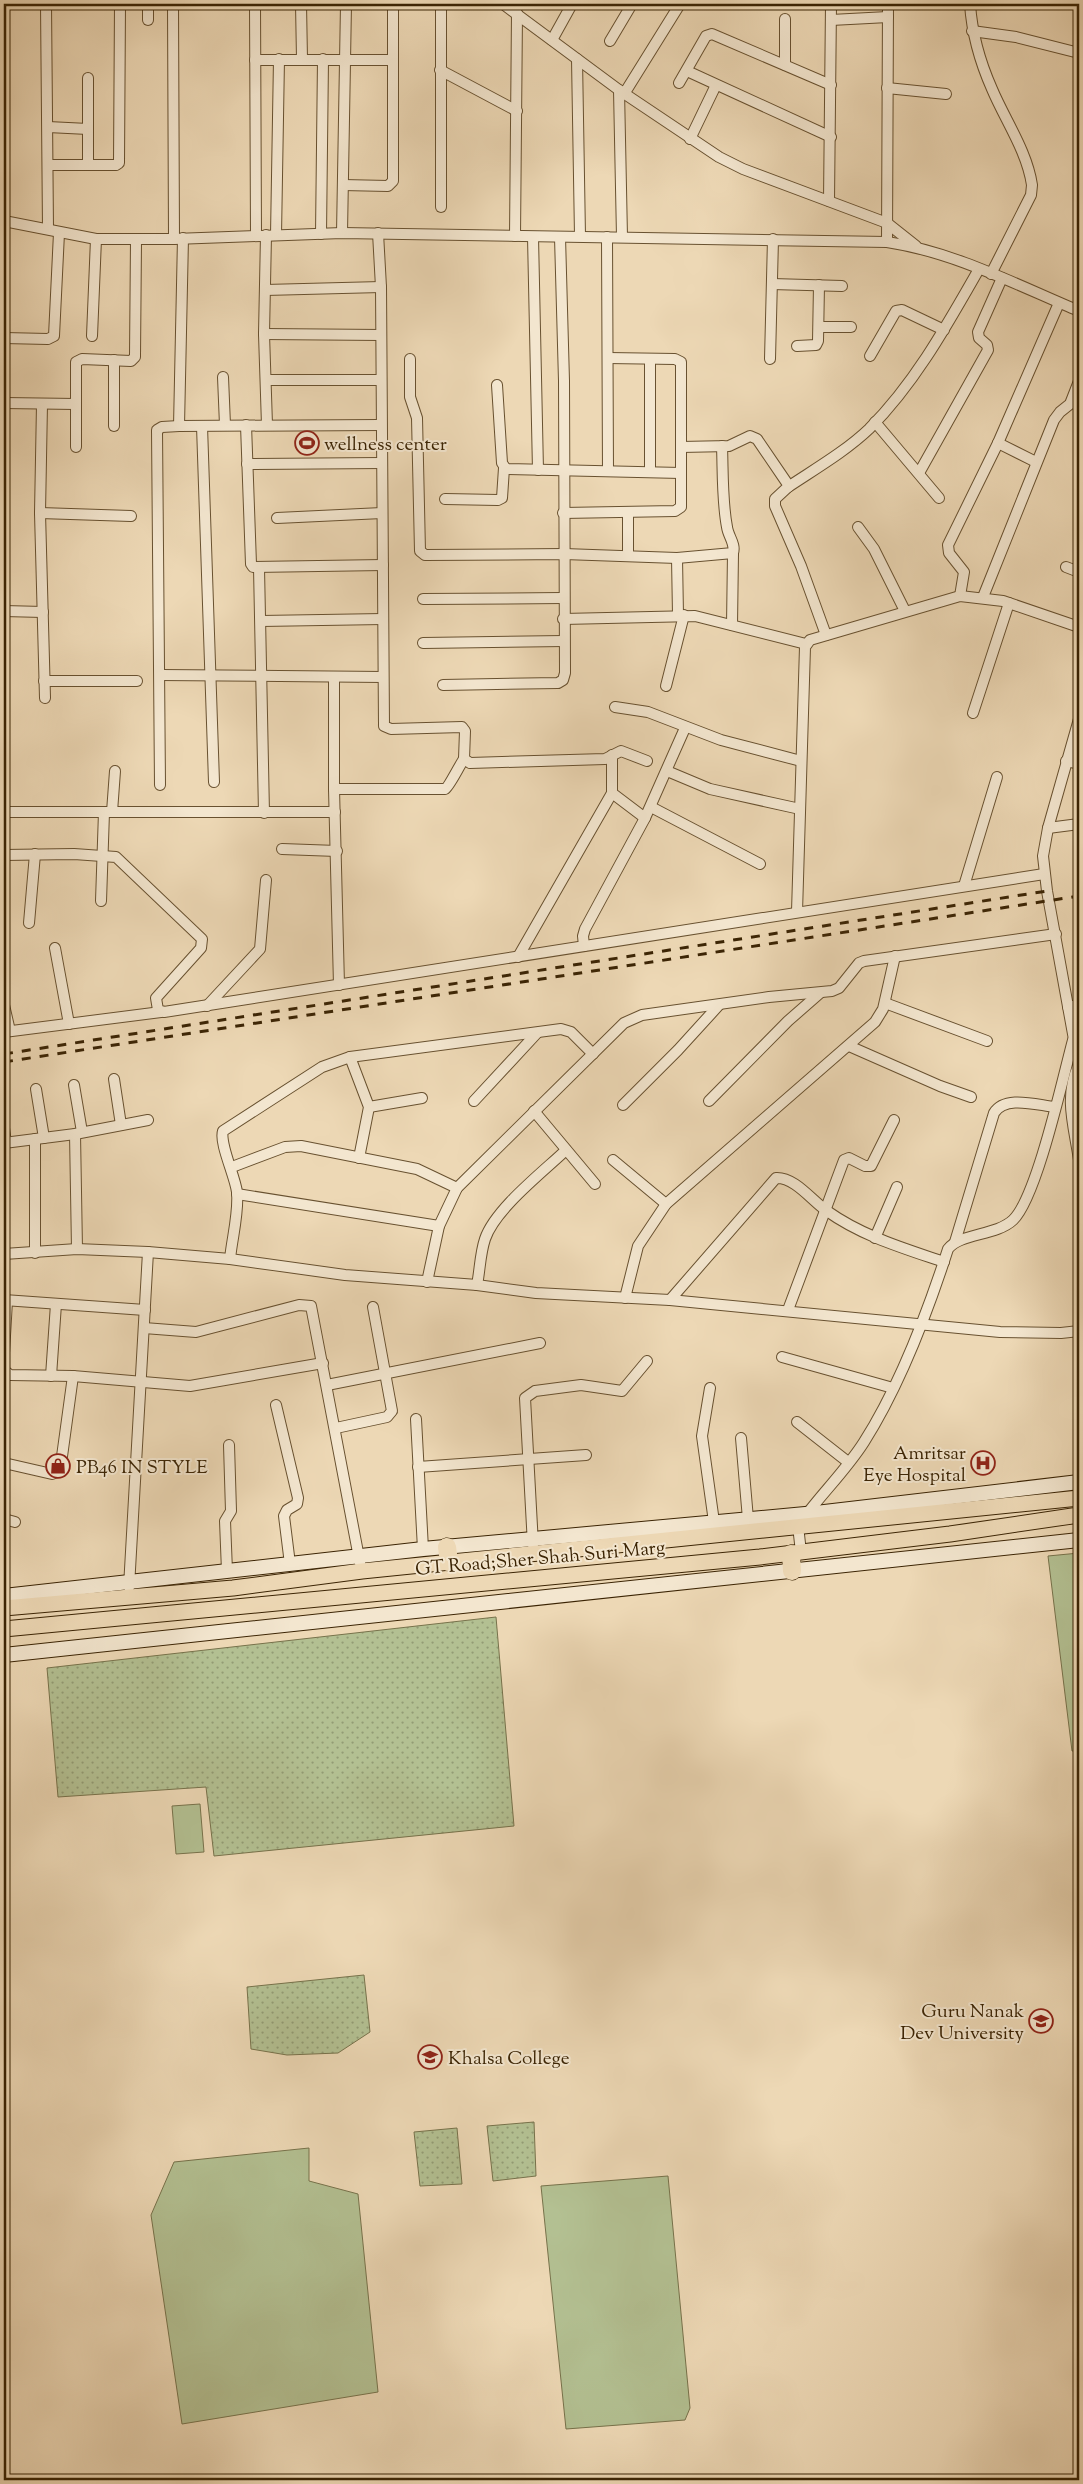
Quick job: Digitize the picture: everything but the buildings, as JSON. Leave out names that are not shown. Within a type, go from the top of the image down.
[{"type":"main road","points":[[4,1596],[129,1588],[227,1571],[290,1564],[361,1564],[423,1549],[448,1555],[532,1538],[714,1528],[748,1519],[802,1520],[1079,1482]]},
{"type":"main road","name":"GT Road;Sher Shah Suri Marg","points":[[4,1608],[129,1588],[233,1588],[361,1564],[448,1555],[534,1554],[714,1528],[1079,1498]]},
{"type":"main road","name":"GT Road;Sher Shah Suri Marg","points":[[4,1630],[795,1559],[1079,1515]]},
{"type":"main road","points":[[4,1655],[795,1559],[1079,1540]]},
{"type":"street","points":[[46,4],[49,165],[48,229]]},
{"type":"street","points":[[49,165],[116,165],[120,160],[120,4]]},
{"type":"street","points":[[148,4],[148,20]]},
{"type":"street","points":[[173,4],[178,239],[179,426]]},
{"type":"street","points":[[255,4],[255,60],[266,235]]},
{"type":"street","points":[[301,4],[302,59]]},
{"type":"street","points":[[342,233],[346,4]]},
{"type":"street","points":[[343,185],[388,186],[393,180],[393,4]]},
{"type":"street","points":[[441,4],[441,207]]},
{"type":"street","points":[[503,4],[621,92],[720,158],[743,169],[887,222],[917,246]]},
{"type":"street","points":[[552,40],[572,4]]},
{"type":"street","points":[[610,41],[632,4]]},
{"type":"street","points":[[622,237],[621,92],[680,4]]},
{"type":"street","points":[[829,201],[831,4]]},
{"type":"street","points":[[886,242],[888,4]]},
{"type":"street","points":[[970,4],[972,30],[984,71],[1008,122],[1032,185],[1031,195],[991,274]]},
{"type":"street","points":[[515,236],[517,14]]},
{"type":"street","points":[[831,20],[888,17]]},
{"type":"street","points":[[785,66],[786,19]]},
{"type":"street","points":[[972,30],[1016,37],[1079,53]]},
{"type":"street","points":[[679,82],[706,36],[712,34],[831,85]]},
{"type":"street","points":[[267,425],[264,334],[266,235],[279,59]]},
{"type":"street","points":[[321,234],[323,59]]},
{"type":"street","points":[[577,59],[580,236]]},
{"type":"street","points":[[255,60],[393,60]]},
{"type":"street","points":[[440,70],[517,111]]},
{"type":"street","points":[[686,70],[831,137]]},
{"type":"street","points":[[88,78],[88,165]]},
{"type":"street","points":[[690,139],[716,85]]},
{"type":"street","points":[[887,88],[946,94]]},
{"type":"street","points":[[48,127],[88,129]]},
{"type":"street","points":[[4,220],[59,233],[96,239],[136,240],[378,233],[886,242],[917,246],[1002,278],[1079,311]]},
{"type":"street","points":[[4,338],[48,339],[54,336],[59,233]]},
{"type":"street","points":[[334,789],[445,789],[449,786],[453,774],[464,759],[465,731],[462,727],[392,729],[384,726],[380,425],[381,287],[378,233]]},
{"type":"street","points":[[533,237],[538,470]]},
{"type":"street","points":[[443,685],[558,683],[563,680],[565,673],[563,619],[564,381],[560,237]]},
{"type":"street","points":[[608,237],[608,471]]},
{"type":"street","points":[[92,336],[96,239]]},
{"type":"street","points":[[770,359],[773,239]]},
{"type":"street","points":[[76,447],[76,362],[82,359],[131,361],[135,357],[136,240]]},
{"type":"street","points":[[826,635],[801,566],[776,506],[775,499],[788,487],[858,437],[875,422],[922,364],[979,269]]},
{"type":"street","points":[[919,473],[988,350],[987,345],[979,338],[978,332],[1002,278]]},
{"type":"street","points":[[772,284],[842,286]]},
{"type":"street","points":[[797,346],[816,345],[818,341],[819,285]]},
{"type":"street","points":[[265,290],[381,287]]},
{"type":"street","points":[[960,596],[964,572],[949,552],[948,545],[998,443],[1059,303]]},
{"type":"street","points":[[870,356],[896,311],[902,310],[944,330]]},
{"type":"street","points":[[818,327],[851,327]]},
{"type":"street","points":[[264,334],[381,335]]},
{"type":"street","points":[[563,513],[679,510],[682,504],[680,362],[676,360],[608,358]]},
{"type":"street","points":[[410,359],[410,397],[417,418],[421,553],[429,555],[564,554],[677,558],[733,553]]},
{"type":"street","points":[[650,359],[650,472]]},
{"type":"street","points":[[114,360],[114,426]]},
{"type":"street","points":[[223,377],[225,425]]},
{"type":"street","points":[[266,380],[381,380]]},
{"type":"street","points":[[983,598],[1054,420],[1070,404],[1079,381]]},
{"type":"street","points":[[445,499],[502,498],[504,468],[497,386]]},
{"type":"street","points":[[4,404],[76,404]]},
{"type":"street","points":[[42,404],[40,513],[45,698]]},
{"type":"street","points":[[875,422],[939,498]]},
{"type":"street","points":[[160,785],[156,433],[158,428],[225,425],[380,425]]},
{"type":"street","points":[[246,425],[251,564],[259,568],[383,565]]},
{"type":"street","points":[[202,426],[212,677],[214,782]]},
{"type":"street","points":[[681,447],[734,445],[746,437],[754,437],[788,483],[788,487]]},
{"type":"street","points":[[998,443],[1036,462]]},
{"type":"street","points":[[722,446],[726,522],[734,545],[732,625]]},
{"type":"street","points":[[246,464],[382,463]]},
{"type":"street","points":[[504,468],[681,472]]},
{"type":"street","points":[[628,512],[628,556]]},
{"type":"street","points":[[40,513],[131,516]]},
{"type":"street","points":[[277,518],[382,513]]},
{"type":"street","points":[[858,527],[874,549],[905,611]]},
{"type":"street","points":[[666,686],[681,615],[677,558]]},
{"type":"street","points":[[1066,567],[1079,572]]},
{"type":"street","points":[[259,568],[263,677],[264,813]]},
{"type":"street","points":[[797,912],[806,644],[810,640],[826,635],[960,596],[1009,603],[1079,627]]},
{"type":"street","points":[[423,599],[563,598]]},
{"type":"street","points":[[973,713],[1009,603]]},
{"type":"street","points":[[4,611],[43,612]]},
{"type":"street","points":[[563,619],[681,615],[701,617],[806,644]]},
{"type":"street","points":[[261,621],[383,619]]},
{"type":"street","points":[[423,643],[564,641]]},
{"type":"street","points":[[160,675],[212,677],[383,677]]},
{"type":"street","points":[[334,678],[334,789],[340,985]]},
{"type":"street","points":[[44,682],[137,681]]},
{"type":"street","points":[[615,707],[648,712],[685,728],[721,740],[801,761]]},
{"type":"street","points":[[955,1242],[994,1231],[1017,1216],[1029,1194],[1073,1040],[1074,1006],[1056,934],[1044,874],[1043,848],[1079,719]]},
{"type":"street","points":[[584,946],[583,936],[585,929],[651,807],[685,728]]},
{"type":"street","points":[[464,759],[470,763],[605,759],[621,750],[647,761]]},
{"type":"street","points":[[518,957],[612,793],[612,755]]},
{"type":"street","points":[[1066,761],[1079,764]]},
{"type":"street","points":[[101,901],[103,856],[115,771]]},
{"type":"street","points":[[666,771],[710,789],[800,809]]},
{"type":"street","points":[[964,886],[997,777]]},
{"type":"street","points":[[612,793],[645,818]]},
{"type":"street","points":[[651,807],[760,864]]},
{"type":"street","points":[[4,812],[335,812]]},
{"type":"street","points":[[1048,828],[1079,824]]},
{"type":"street","points":[[282,849],[337,851]]},
{"type":"street","points":[[29,923],[35,854]]},
{"type":"street","points":[[4,855],[103,856],[120,859],[202,939],[201,948],[156,998],[156,1007],[160,1012]]},
{"type":"street","points":[[4,1005],[7,1031],[69,1024],[207,1006],[1044,874]]},
{"type":"street","points":[[207,1006],[260,950],[266,880]]},
{"type":"street","points":[[427,1282],[440,1226],[458,1188],[614,1032],[630,1020],[642,1016],[769,997],[820,993],[839,988],[861,961],[1056,934]]},
{"type":"street","points":[[55,948],[69,1024]]},
{"type":"street","points":[[625,1298],[638,1246],[666,1204],[875,1022],[885,1004],[895,956]]},
{"type":"street","points":[[709,1101],[788,1021],[820,993]]},
{"type":"street","points":[[885,1004],[987,1042]]},
{"type":"street","points":[[623,1105],[678,1050],[718,1005]]},
{"type":"street","points":[[230,1259],[237,1194],[232,1167],[223,1139],[224,1130],[322,1067],[350,1057],[537,1032],[566,1030],[571,1032],[593,1054]]},
{"type":"street","points":[[474,1101],[537,1032]]},
{"type":"street","points":[[1073,1040],[1078,1063],[1070,1087],[1070,1100],[1079,1160]]},
{"type":"street","points":[[849,1046],[940,1086],[971,1096]]},
{"type":"street","points":[[350,1057],[369,1107],[359,1158]]},
{"type":"street","points":[[114,1079],[121,1125]]},
{"type":"street","points":[[74,1085],[78,1133],[77,1249]]},
{"type":"street","points":[[35,1253],[39,1138],[36,1089]]},
{"type":"street","points":[[369,1107],[422,1098]]},
{"type":"street","points":[[795,1559],[802,1520],[864,1441],[893,1388],[920,1324],[948,1249],[955,1242],[994,1113],[998,1107],[1006,1102],[1055,1107]]},
{"type":"street","points":[[534,1111],[595,1184]]},
{"type":"street","points":[[4,1128],[5,1143],[78,1133],[148,1120]]},
{"type":"street","points":[[788,1310],[844,1160],[849,1158],[865,1166],[872,1166],[894,1120]]},
{"type":"street","points":[[232,1167],[292,1145],[417,1169],[458,1188]]},
{"type":"street","points":[[477,1285],[482,1251],[489,1230],[518,1195],[566,1150]]},
{"type":"street","points":[[613,1160],[666,1204]]},
{"type":"street","points":[[670,1300],[776,1178],[790,1181],[826,1211],[875,1238],[944,1262]]},
{"type":"street","points":[[875,1238],[897,1187]]},
{"type":"street","points":[[237,1194],[440,1226]]},
{"type":"street","points":[[4,1254],[77,1249],[148,1252],[230,1259],[345,1275],[477,1285],[536,1293],[670,1300],[1000,1332],[1061,1333],[1079,1331]]},
{"type":"street","points":[[129,1588],[148,1252]]},
{"type":"street","points":[[4,1354],[5,1300],[145,1310]]},
{"type":"street","points":[[51,1376],[56,1304]]},
{"type":"street","points":[[144,1328],[196,1332],[248,1316],[306,1304],[314,1311],[361,1564]]},
{"type":"street","points":[[336,1428],[387,1418],[393,1406],[373,1307]]},
{"type":"street","points":[[327,1385],[540,1343]]},
{"type":"street","points":[[782,1357],[893,1388]]},
{"type":"street","points":[[534,1554],[524,1404],[527,1395],[535,1391],[581,1386],[622,1391],[647,1361]]},
{"type":"street","points":[[4,1370],[10,1375],[73,1376],[190,1386],[323,1363]]},
{"type":"street","points":[[4,1463],[52,1474],[60,1471],[73,1376]]},
{"type":"street","points":[[710,1388],[702,1436],[714,1528]]},
{"type":"street","points":[[276,1405],[298,1498],[297,1504],[287,1510],[284,1516],[290,1564]]},
{"type":"street","points":[[416,1419],[423,1549]]},
{"type":"street","points":[[797,1422],[848,1462]]},
{"type":"street","points":[[741,1438],[748,1519]]},
{"type":"street","points":[[227,1571],[225,1521],[231,1511],[229,1445]]},
{"type":"street","points":[[418,1467],[586,1455]]},
{"type":"street","points":[[4,1519],[15,1522]]},
{"type":"green space","points":[[1079,1553],[1079,1751],[1072,1751],[1048,1556]]},
{"type":"green space","points":[[496,1617],[514,1826],[214,1856],[206,1787],[58,1797],[47,1668]]},
{"type":"green space","points":[[200,1804],[204,1852],[176,1854],[172,1806]]},
{"type":"green space","points":[[364,1975],[370,2032],[338,2053],[287,2055],[251,2049],[247,1987]]},
{"type":"green space","points":[[534,2122],[536,2176],[493,2181],[487,2126]]},
{"type":"green space","points":[[457,2128],[462,2184],[420,2186],[414,2132]]},
{"type":"green space","points":[[309,2148],[309,2181],[358,2194],[378,2392],[182,2424],[151,2215],[174,2162]]},
{"type":"green space","points":[[668,2176],[690,2408],[685,2420],[566,2429],[541,2186]]},
{"type":"railway","points":[[4,1054],[1047,891]]},
{"type":"railway","points":[[4,1062],[1079,896]]},
{"type":"place","name":"wellness center","points":[[307,443]]},
{"type":"place","name":"Amritsar Eye Hospital","points":[[983,1463]]},
{"type":"place","name":"PB46 IN STYLE","points":[[58,1466]]},
{"type":"place","name":"Guru Nanak Dev University","points":[[1041,2021]]},
{"type":"place","name":"Khalsa College","points":[[430,2057]]}]
